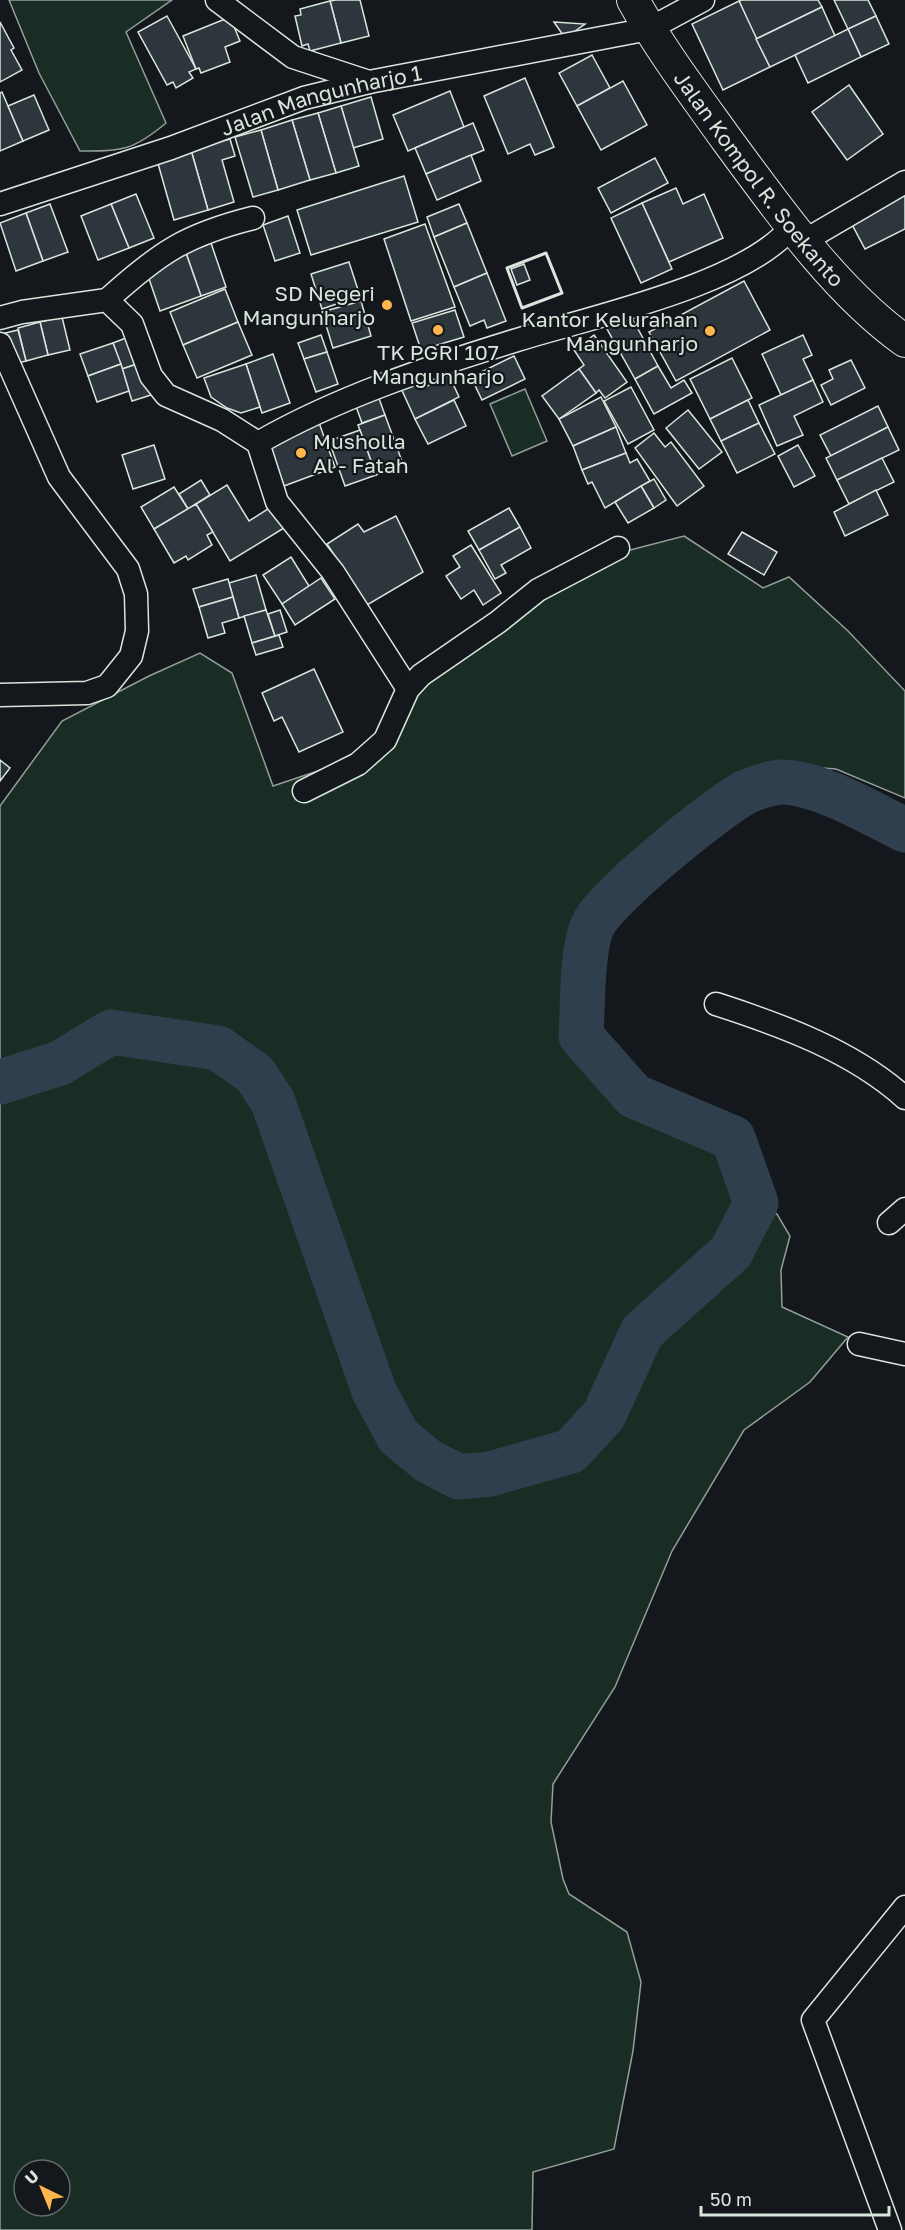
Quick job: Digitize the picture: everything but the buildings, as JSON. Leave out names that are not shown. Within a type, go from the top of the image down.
[{"type":"main road","name":"Jalan Kompol R. Soekanto","points":[[633,0],[649,28],[798,233],[850,291],[888,329],[905,341]]},
{"type":"street","points":[[217,0],[293,57],[369,82]]},
{"type":"street","name":"Jalan Mangunharjo 1","points":[[0,204],[171,148],[304,98],[369,82],[649,28],[703,0]]},
{"type":"street","points":[[258,443],[285,427],[365,392],[440,365],[669,295],[747,262],[786,234],[798,233],[905,182]]},
{"type":"street","points":[[0,318],[22,312],[107,300],[152,260],[185,239],[253,218]]},
{"type":"street","points":[[107,300],[132,324],[151,376],[166,395],[222,420],[258,443],[277,502],[333,572],[408,689]]},
{"type":"street","points":[[0,344],[8,381],[59,477],[128,569],[136,594],[137,632],[131,656],[107,686],[87,693],[0,695]]},
{"type":"street","points":[[304,791],[358,764],[385,740],[408,689],[420,675],[498,622],[538,590],[618,548]]},
{"type":"street","points":[[716,1004],[784,1027],[837,1053],[891,1085],[905,1098]]},
{"type":"street","points":[[860,1344],[905,1354]]},
{"type":"street","points":[[890,2230],[813,2020],[905,1908]]},
{"type":"green space","points":[[9,0],[172,0],[126,32],[166,123],[145,139],[126,148],[80,151],[39,73]]},
{"type":"green space","points":[[525,389],[547,441],[512,456],[490,404]]},
{"type":"green space","points":[[684,536],[763,588],[789,577],[848,631],[905,691],[905,798],[836,769],[768,764],[665,826],[595,898],[570,958],[564,1028],[593,1078],[636,1111],[682,1128],[726,1153],[740,1195],[777,1214],[790,1236],[781,1270],[782,1307],[848,1337],[810,1382],[744,1430],[672,1551],[615,1687],[553,1784],[551,1822],[563,1879],[569,1894],[627,1932],[641,1982],[633,2051],[614,2149],[533,2172],[532,2230],[0,2230],[0,806],[62,721],[149,676],[200,653],[232,673],[273,786],[389,747],[433,665],[615,554]]},
{"type":"waterway","points":[[0,1082],[60,1063],[111,1032],[218,1048],[255,1074],[273,1102],[374,1391],[398,1436],[428,1461],[459,1477],[490,1474],[571,1451],[604,1415],[642,1332],[731,1252],[756,1203],[733,1138],[634,1096],[581,1036],[583,978],[587,946],[594,923],[641,873],[712,815],[746,792],[774,783],[797,784],[829,793],[905,830]]},
{"type":"wall","points":[[546,253],[562,293],[522,308],[507,268],[546,253]]},
{"type":"place","name":"SD Negeri Mangunharjo","points":[[387,305]]},
{"type":"place","name":"TK PGRI 107 Mangunharjo","points":[[438,330]]},
{"type":"place","name":"Kantor Kelurahan Mangunharjo","points":[[710,331]]},
{"type":"place","name":"Musholla Al - Fatah","points":[[301,453]]}]
